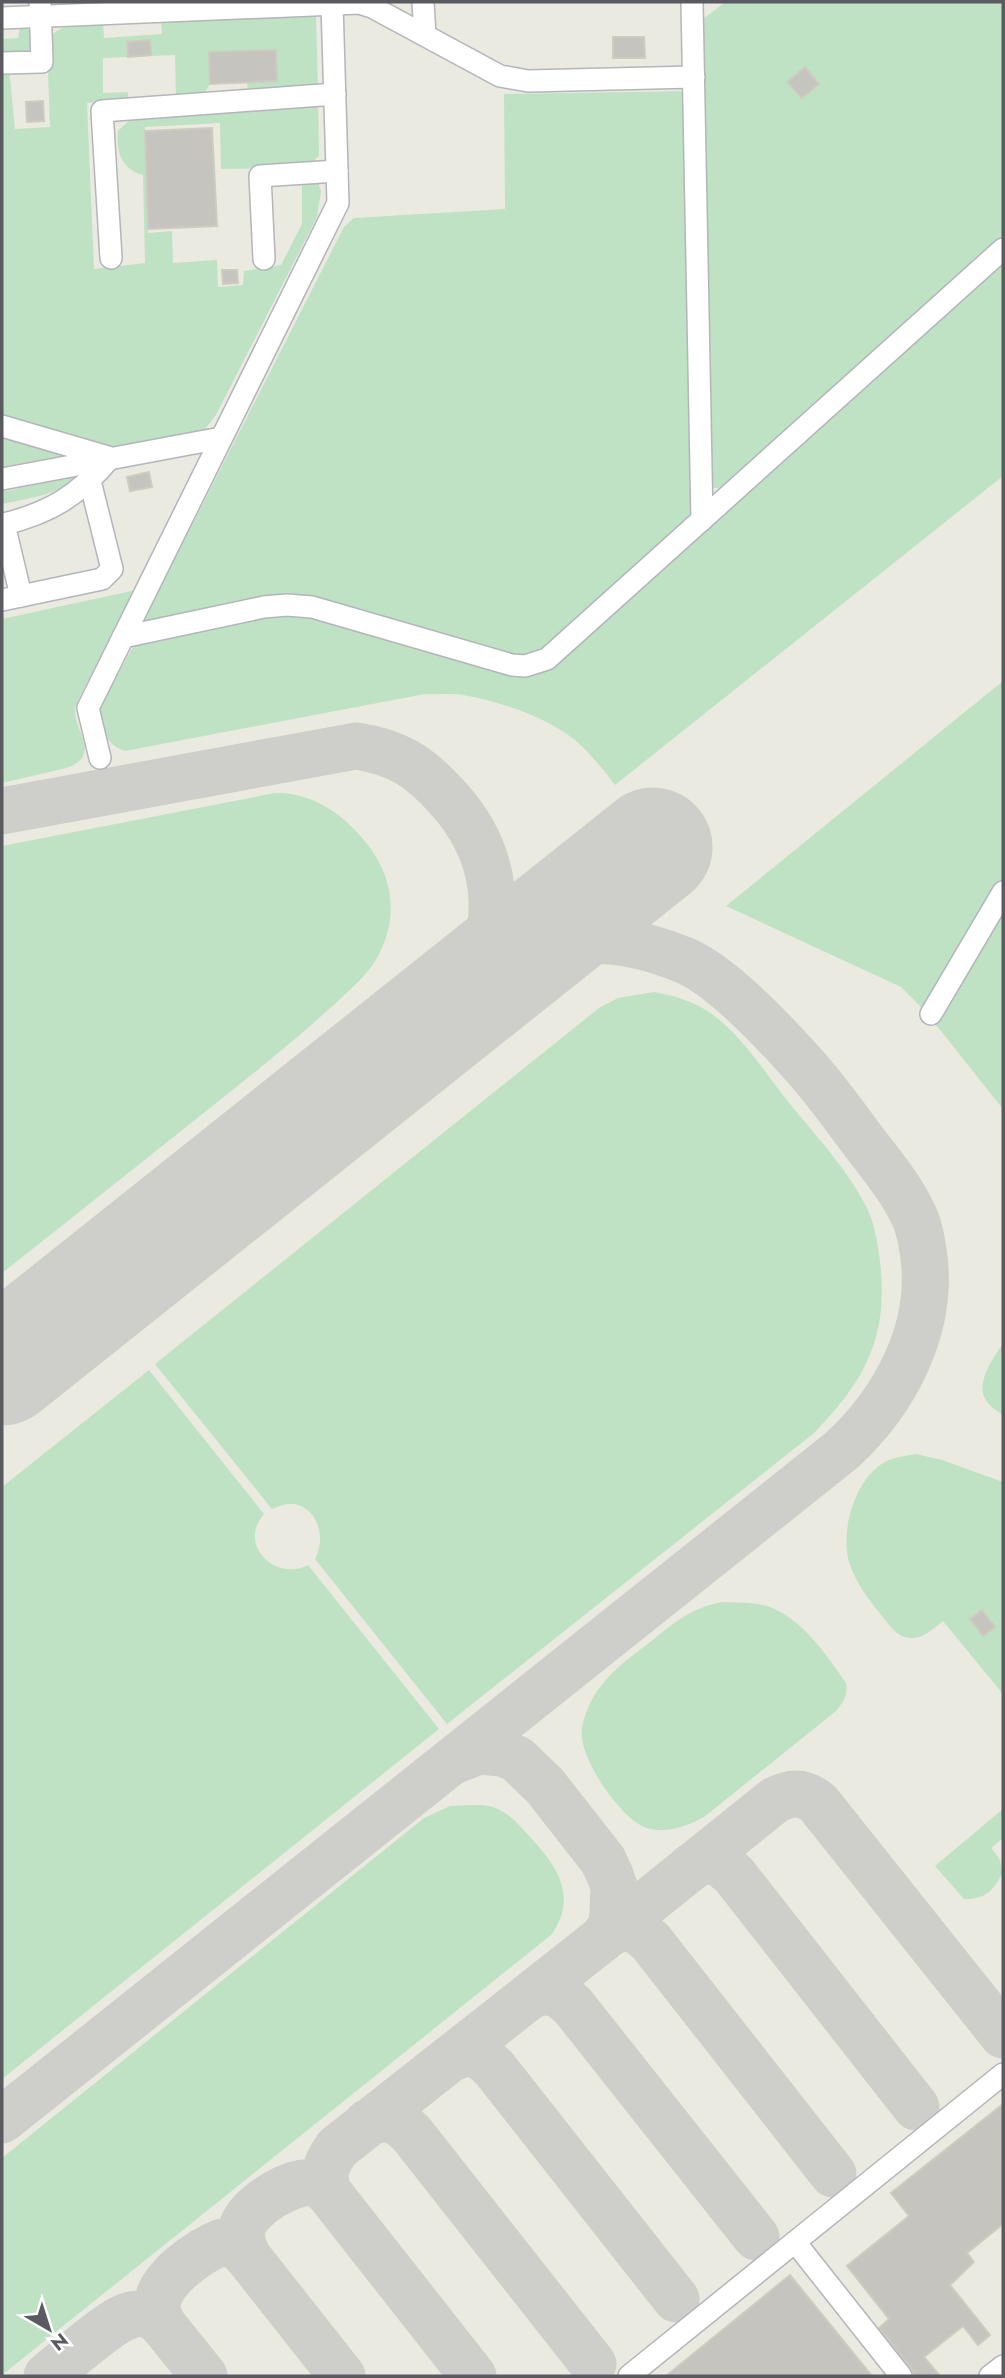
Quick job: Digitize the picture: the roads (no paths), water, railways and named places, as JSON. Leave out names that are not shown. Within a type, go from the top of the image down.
[{"type":"lane","points":[[423,2],[425,35]]},
{"type":"lane","points":[[692,2],[702,520]]},
{"type":"lane","points":[[2,18],[41,9],[359,3],[372,7],[510,79],[528,81],[694,77]]},
{"type":"lane","points":[[100,758],[88,708],[338,203],[332,4]]},
{"type":"lane","points":[[2,63],[42,62],[41,9]]},
{"type":"lane","points":[[111,258],[102,111],[335,94]]},
{"type":"lane","points":[[264,259],[260,176],[337,171]]},
{"type":"lane","points":[[123,637],[264,607],[287,605],[312,607],[512,665],[525,666],[547,659],[1003,249]]},
{"type":"lane","points":[[2,426],[110,458]]},
{"type":"lane","points":[[2,479],[221,438]]},
{"type":"lane","points":[[90,481],[112,569],[102,579],[11,598],[4,524],[33,517],[66,500],[90,481],[110,458]]},
{"type":"lane","points":[[931,1014],[1003,892]]},
{"type":"lane","points":[[629,2376],[1003,2074]]},
{"type":"lane","points":[[795,2242],[901,2376]]},
{"type":"lane","points":[[990,2376],[1003,2366]]}]
